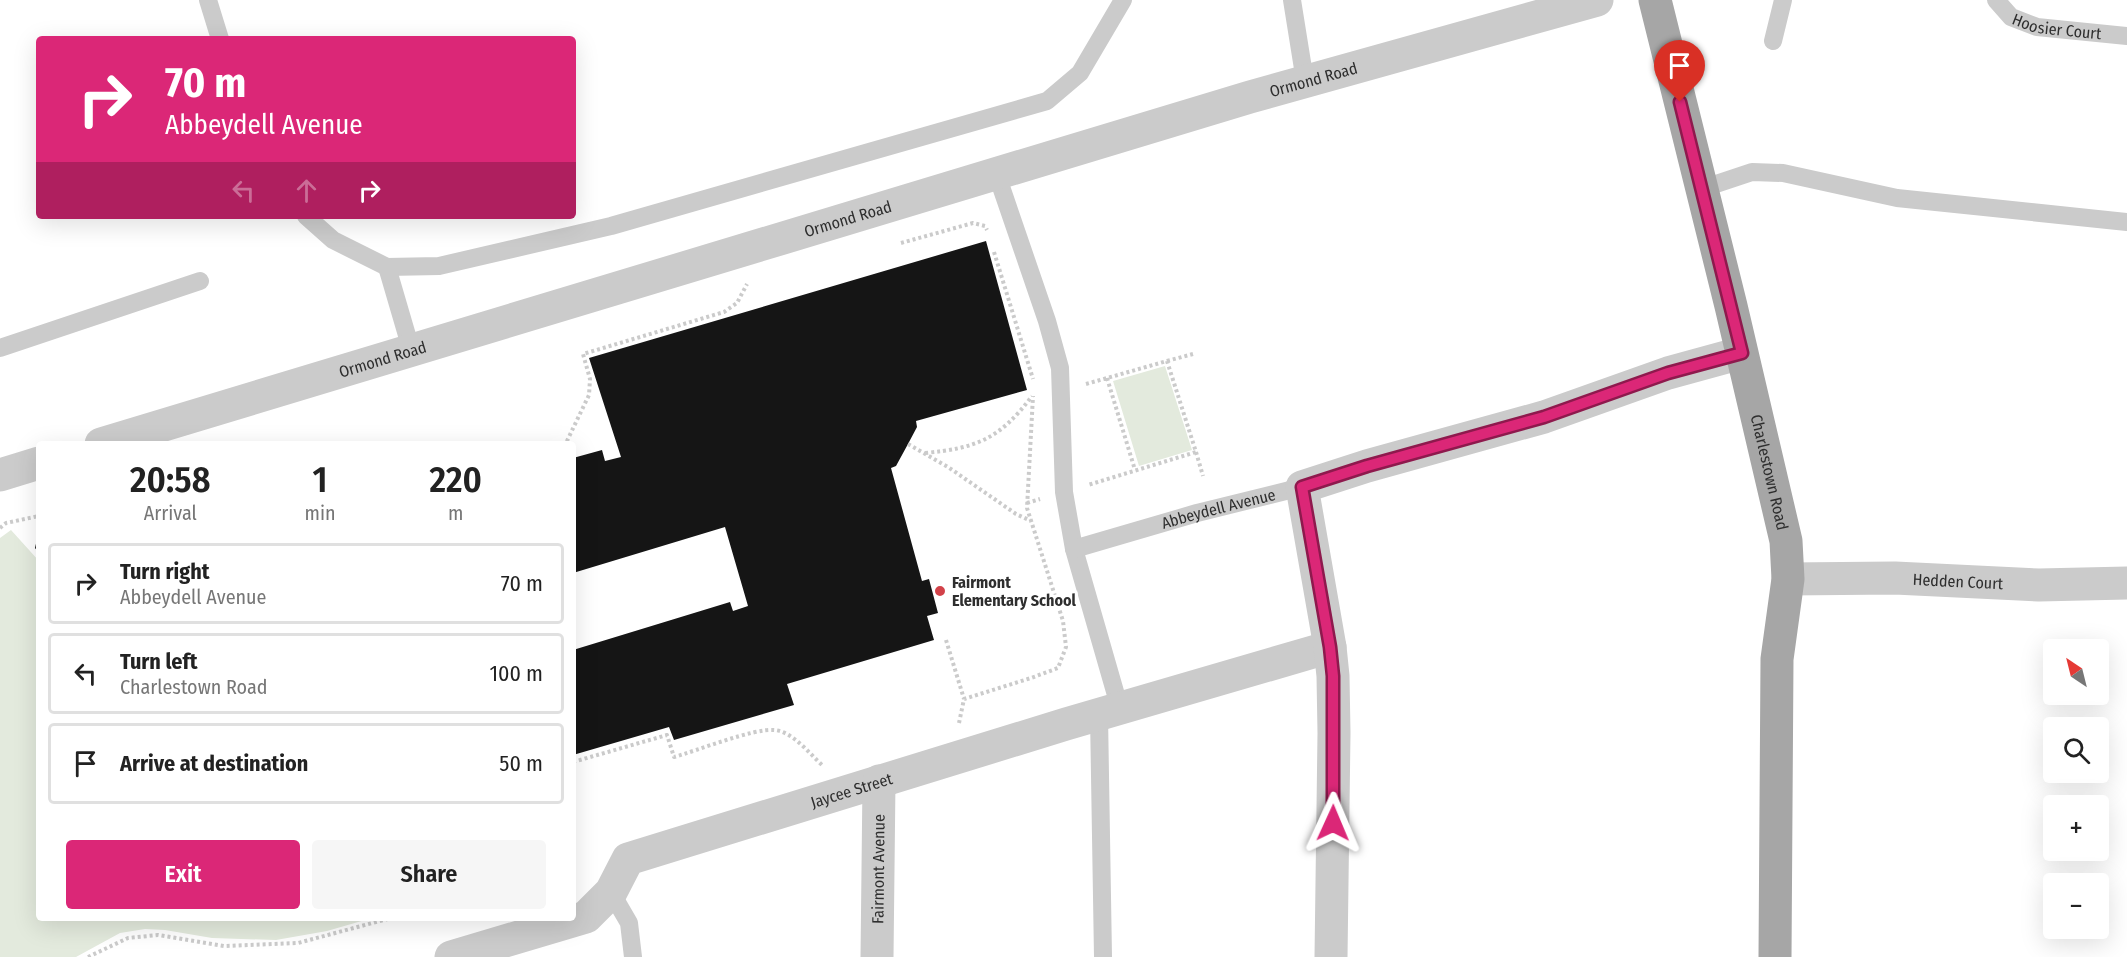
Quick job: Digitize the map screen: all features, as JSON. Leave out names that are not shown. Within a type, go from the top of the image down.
[{"type":"main road","name":"Charlestown Road","points":[[1655,0],[1786,541],[1788,579],[1777,659],[1775,957]]},
{"type":"street","name":"Ormond Road","points":[[111,441],[1305,81],[1597,0]]},
{"type":"street","name":"Abbeydell Avenue","points":[[1302,487],[1367,466],[1544,417],[1668,373],[1742,353]]},
{"type":"street","points":[[0,475],[36,464]]},
{"type":"street","points":[[1302,487],[1330,647],[1334,733],[1332,957]]},
{"type":"street","name":"Hedden Court","points":[[1788,579],[1895,578],[2038,585],[2127,584]]},
{"type":"street","name":"Jaycee Street","points":[[576,920],[586,917],[612,892],[628,859],[1330,647]]},
{"type":"street","name":"Fairmont Avenue","points":[[877,957],[879,782]]},
{"type":"street","name":"Jaycee Street","points":[[451,957],[572,921]]},
{"type":"lane","points":[[208,0],[219,36]]},
{"type":"lane","points":[[309,219],[333,240],[387,267],[439,266],[611,226],[1047,101],[1080,73],[1123,0]]},
{"type":"lane","points":[[1292,0],[1305,81]]},
{"type":"lane","points":[[1773,41],[1783,0]]},
{"type":"lane","name":"Hoosier Court","points":[[1996,0],[2011,17],[2037,27],[2127,36]]},
{"type":"lane","points":[[1701,189],[1752,172],[1783,173],[1897,198],[2127,222]]},
{"type":"lane","points":[[997,175],[1060,368],[1064,492],[1109,712],[1103,957]]},
{"type":"lane","points":[[387,267],[411,349]]},
{"type":"lane","points":[[0,348],[200,281]]},
{"type":"lane","name":"Abbeydell Avenue","points":[[1074,549],[1197,513],[1302,487]]},
{"type":"lane","points":[[612,892],[629,923],[633,957]]},
{"type":"path","points":[[901,243],[973,223],[985,226],[989,235]]},
{"type":"path","points":[[992,245],[1035,384]]},
{"type":"path","points":[[568,441],[589,395],[590,379],[583,354],[724,312],[738,303],[748,282]]},
{"type":"path","points":[[1033,398],[1193,354]]},
{"type":"path","points":[[1167,361],[1203,476]]},
{"type":"path","points":[[1107,378],[1135,470]]},
{"type":"path","points":[[924,453],[972,446],[996,434],[1015,418],[1034,393],[1026,503],[1063,621],[1066,647],[1058,668],[964,699]]},
{"type":"path","points":[[908,444],[948,467],[1016,514],[1031,521]]},
{"type":"path","points":[[1026,503],[1196,452]]},
{"type":"path","points":[[0,528],[6,523],[36,517]]},
{"type":"path","points":[[946,640],[964,699],[958,730]]},
{"type":"path","points":[[576,761],[667,735],[674,758],[753,733],[775,730],[796,741],[826,769]]},
{"type":"path","points":[[88,957],[128,938],[158,935],[224,946],[298,943],[380,921]]},
{"type":"shaded area","points":[[1165,366],[1192,450],[1139,466],[1113,381]]},
{"type":"shaded area","points":[[11,530],[36,558],[36,921],[362,921],[327,931],[276,940],[212,938],[145,929],[120,933],[76,957],[0,957],[0,538]]},
{"type":"building","name":"Fairmont Elementary School","points":[[986,241],[1027,390],[916,421],[917,427],[908,444],[896,466],[891,468],[922,581],[929,579],[938,613],[927,616],[934,640],[787,684],[794,705],[674,740],[669,727],[576,754],[576,649],[730,602],[733,611],[748,606],[725,527],[576,572],[576,457],[602,450],[605,461],[621,457],[589,358]]},
{"type":"place","name":"Fairmont Elementary School","points":[[940,591]]},
{"type":"route","points":[[1333,823],[1333,676],[1302,487],[1367,466],[1544,417],[1668,373],[1742,353],[1680,102]]}]
